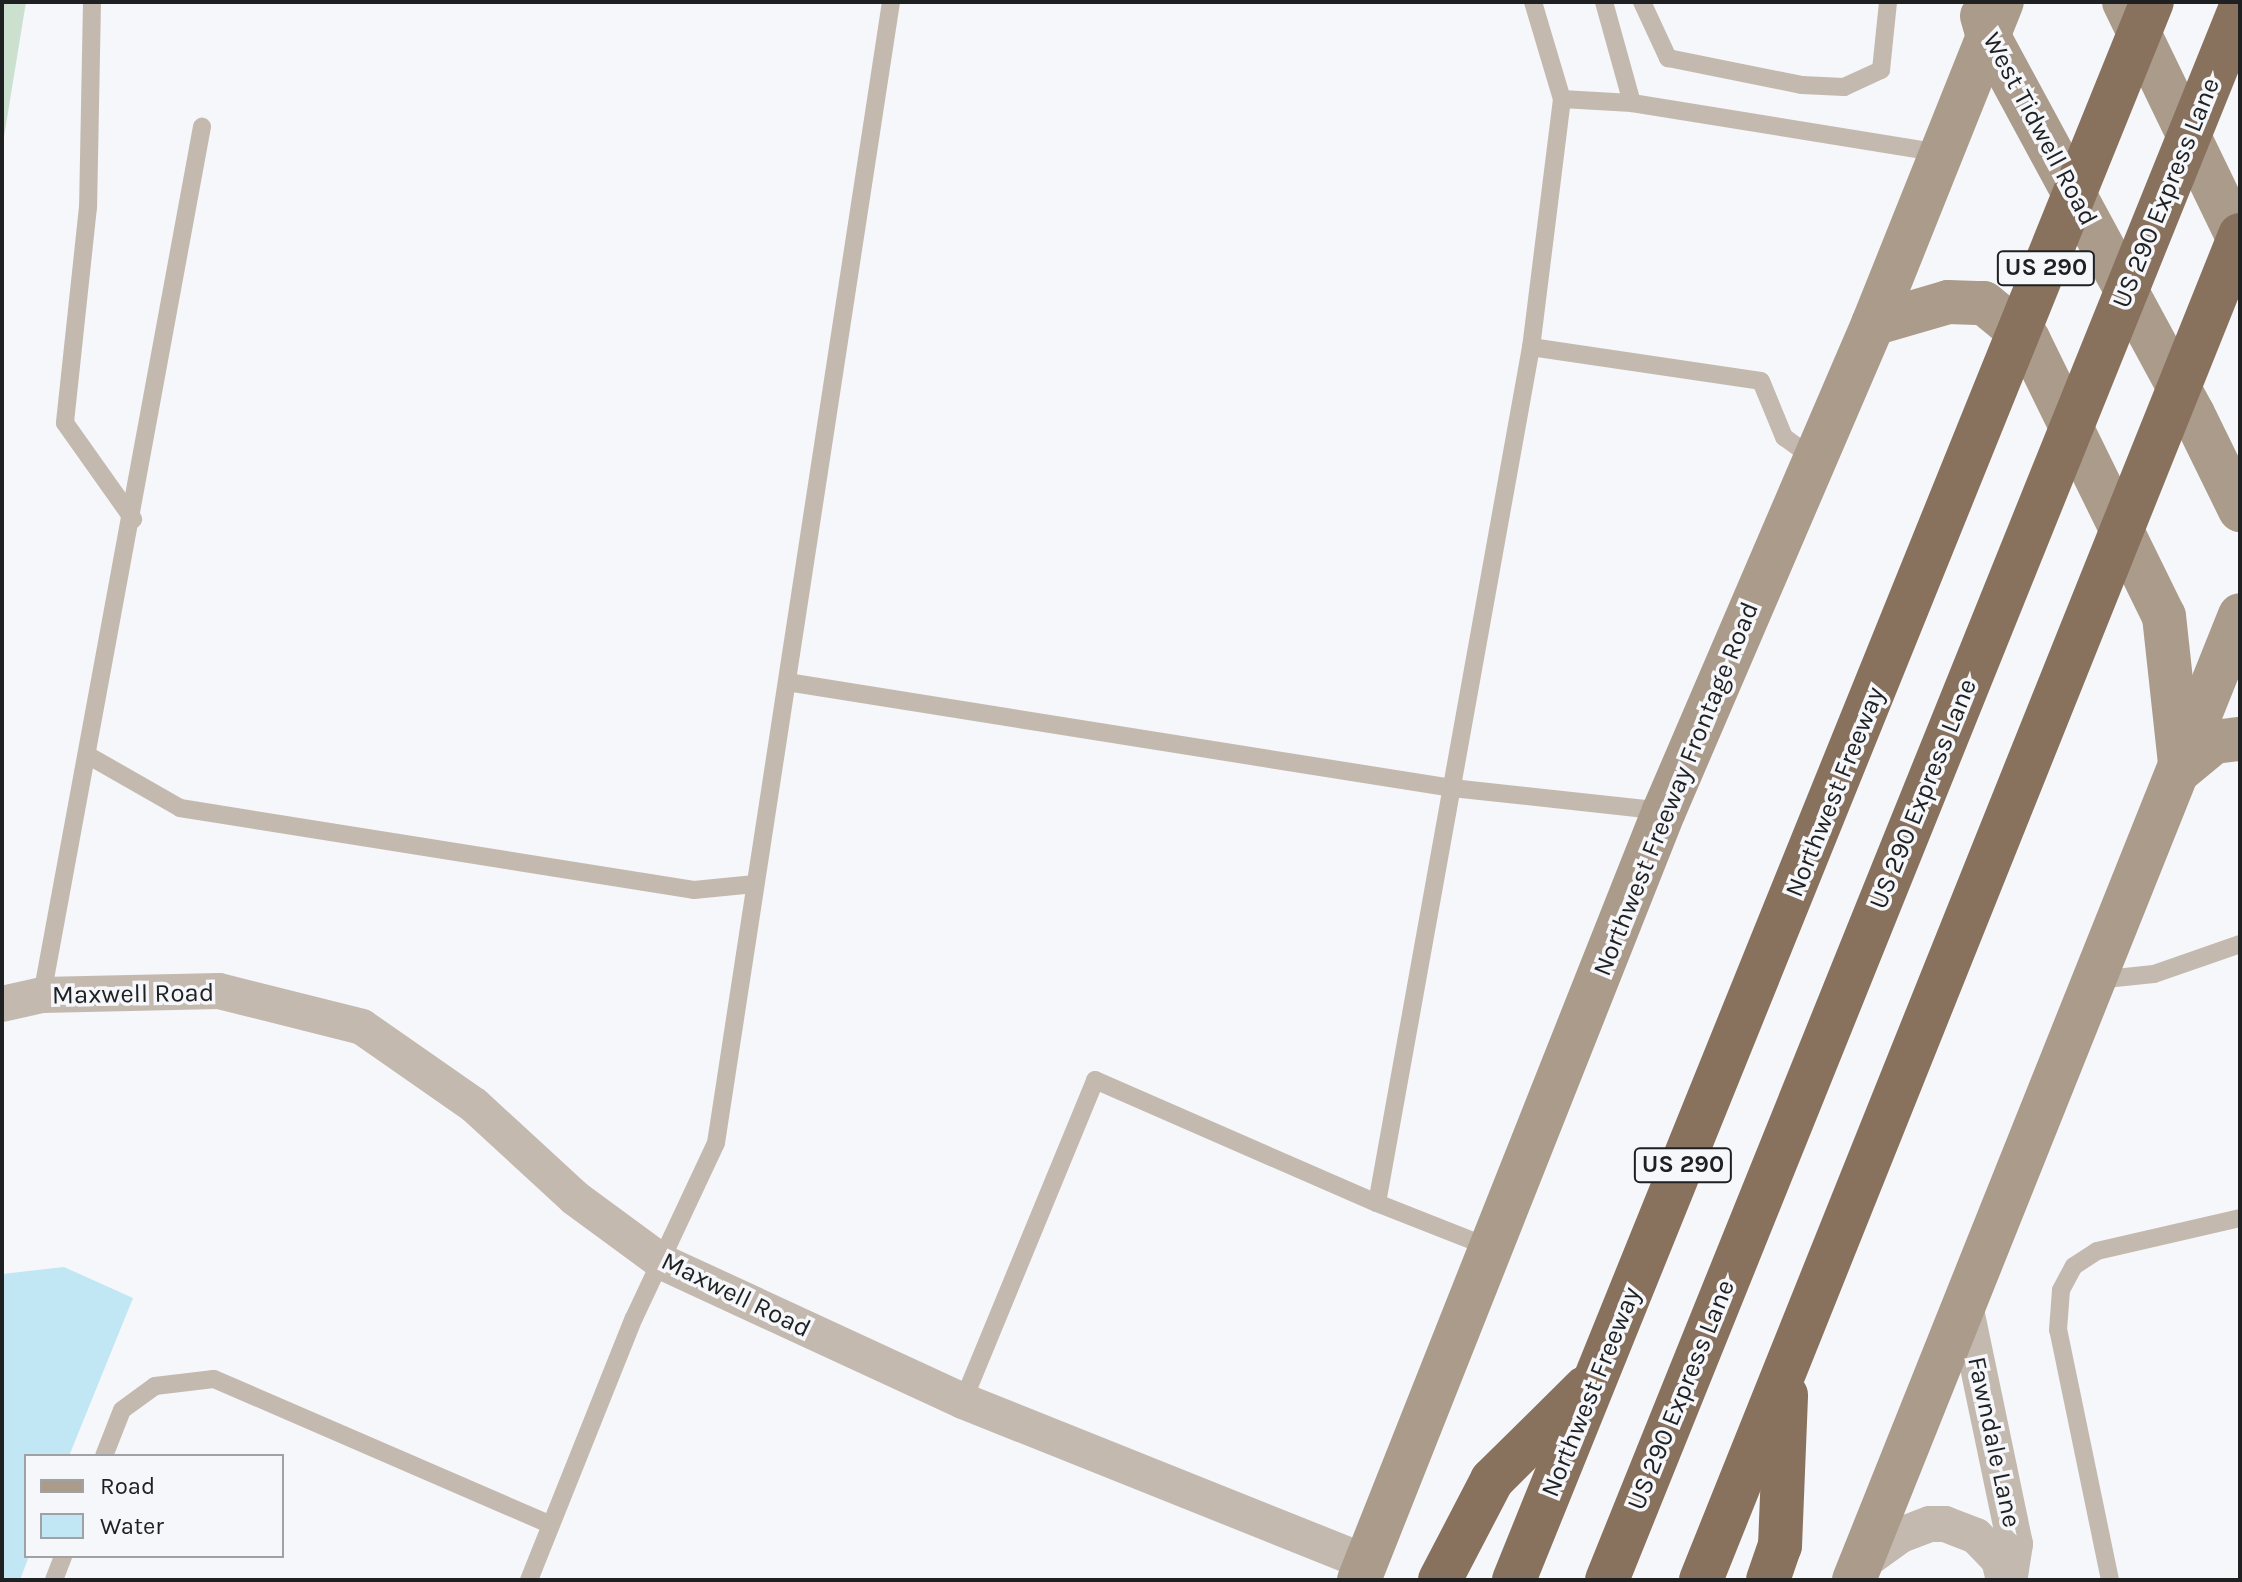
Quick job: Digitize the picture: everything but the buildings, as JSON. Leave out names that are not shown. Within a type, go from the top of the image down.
[{"type":"highway","name":"Northwest Freeway","points":[[1514,1580],[2152,2]]},
{"type":"highway","name":"US 290 Express Lane","points":[[1607,1580],[2240,5]]},
{"type":"highway","points":[[1701,1580],[2240,235]]},
{"type":"highway","points":[[1768,1580],[1780,1546],[1788,1361]]},
{"type":"highway","points":[[1440,1580],[1492,1480],[1598,1375]]},
{"type":"main road","points":[[2124,2],[2240,242]]},
{"type":"main road","name":"Northwest Freeway Frontage Road","points":[[1362,1571],[1664,811],[1873,324],[1940,153],[1989,12]]},
{"type":"main road","name":"West Tidwell Road","points":[[1989,12],[2240,510]]},
{"type":"main road","points":[[1873,324],[1948,302],[1984,303],[2028,339],[2164,616],[2180,770]]},
{"type":"main road","points":[[1858,1571],[2240,615]]},
{"type":"main road","points":[[2180,770],[2214,742],[2240,739]]},
{"type":"street","name":"Maxwell Road","points":[[2,1004],[42,995],[219,991],[362,1027],[474,1105],[575,1198],[662,1262],[963,1401],[1362,1571]]},
{"type":"street","name":"Fawndale Lane","points":[[1965,1305],[2015,1544],[2007,1580]]},
{"type":"street","name":"Fawndale Lane","points":[[1858,1571],[1901,1535],[1930,1524],[1945,1524],[1976,1536],[1999,1560],[2007,1580]]},
{"type":"lane","points":[[92,2],[88,207],[65,423],[133,519]]},
{"type":"lane","points":[[529,1580],[634,1318],[716,1143],[891,2]]},
{"type":"lane","points":[[1377,1203],[1531,347],[1562,99],[1533,2]]},
{"type":"lane","points":[[1604,2],[1632,103]]},
{"type":"lane","points":[[1642,2],[1668,58],[1802,85],[1844,87],[1881,70],[1888,2]]},
{"type":"lane","points":[[1562,99],[1632,103],[1940,153]]},
{"type":"lane","points":[[42,995],[133,519],[202,127]]},
{"type":"lane","points":[[1531,347],[1761,381],[1784,437],[1814,459]]},
{"type":"lane","points":[[787,682],[1452,788],[1664,811]]},
{"type":"lane","points":[[89,756],[180,808],[694,890],[755,884]]},
{"type":"lane","points":[[2096,980],[2154,974],[2240,944]]},
{"type":"lane","points":[[963,1401],[1095,1080],[1377,1203],[1491,1248]]},
{"type":"lane","points":[[2110,1580],[2058,1330],[2061,1290],[2074,1266],[2097,1251],[2240,1218]]},
{"type":"lane","points":[[105,1454],[122,1410],[155,1386],[214,1379],[551,1525]]},
{"type":"lane","points":[[54,1580],[62,1558]]},
{"type":"green space","points":[[2,2],[26,2],[2,149]]},
{"type":"water","points":[[64,1267],[133,1298],[70,1454],[24,1454],[24,1558],[28,1558],[20,1580],[2,1580],[2,1274]]}]
